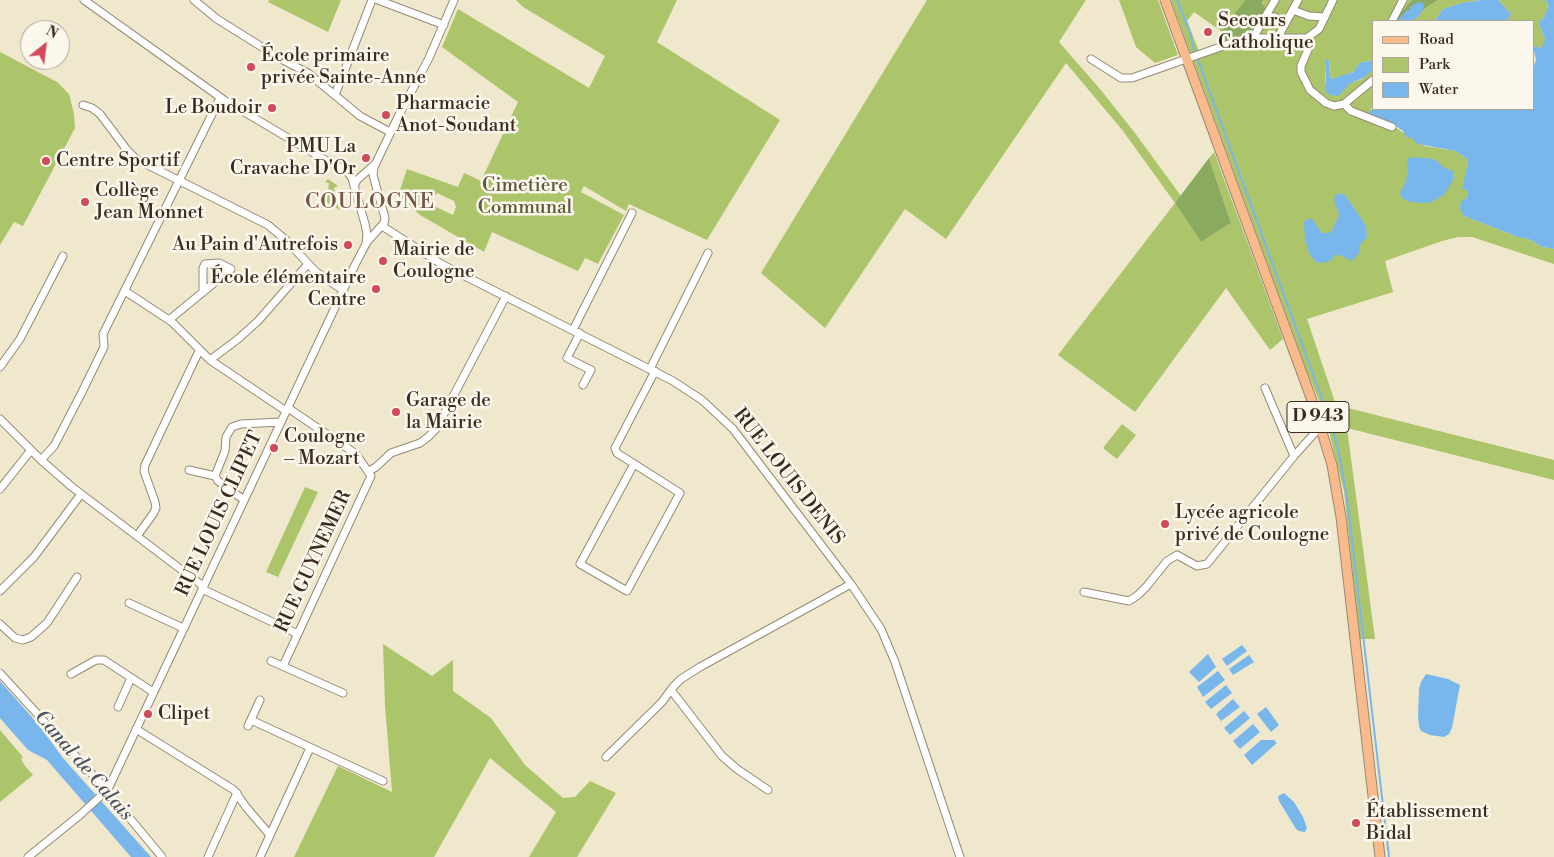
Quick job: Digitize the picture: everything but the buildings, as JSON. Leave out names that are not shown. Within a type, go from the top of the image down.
[{"type":"main road","name":"D 943","points":[[1165,0],[1321,426],[1332,465],[1340,509],[1380,857]]},
{"type":"street","name":"RUE LOUIS CLIPET","points":[[84,0],[220,98],[326,161],[344,168],[354,186],[365,224],[367,234],[365,246]]},
{"type":"street","points":[[194,0],[217,19],[281,59],[308,73],[360,116],[390,132]]},
{"type":"street","points":[[336,95],[372,0]]},
{"type":"street","points":[[378,0],[444,25]]},
{"type":"street","points":[[380,227],[385,218],[374,181],[373,171],[390,132],[444,25],[454,0]]},
{"type":"street","points":[[1253,38],[1276,0]]},
{"type":"street","points":[[1277,39],[1298,0]]},
{"type":"street","points":[[1333,0],[1319,29],[1309,42],[1301,66],[1301,72],[1305,81],[1310,90],[1326,103],[1334,106],[1344,104],[1372,81]]},
{"type":"street","points":[[1393,20],[1403,0]]},
{"type":"street","points":[[1293,10],[1309,16],[1325,17]]},
{"type":"street","points":[[1262,24],[1267,19],[1275,17],[1282,24],[1282,29]]},
{"type":"street","points":[[1090,59],[1121,78],[1132,78],[1246,38],[1309,42]]},
{"type":"street","points":[[41,460],[54,446],[103,350],[103,334],[220,98]]},
{"type":"street","points":[[1344,104],[1350,110],[1392,127]]},
{"type":"street","points":[[83,105],[92,108],[100,114],[136,159],[268,226],[287,241],[321,276],[343,290]]},
{"type":"street","points":[[354,186],[356,180],[370,170],[377,160]]},
{"type":"street","points":[[361,177],[369,177],[374,181]]},
{"type":"street","points":[[583,385],[591,370],[567,358],[576,332],[632,213]]},
{"type":"street","name":"RUE LOUIS DENIS","points":[[365,224],[371,229],[380,227],[435,260],[652,370],[695,395],[733,429],[851,584],[876,621],[890,649],[960,857]]},
{"type":"street","name":"RUE LOUIS CLIPET","points":[[105,792],[343,290],[365,246],[380,227]]},
{"type":"street","points":[[634,464],[580,564],[627,591],[680,493],[617,453],[616,448],[708,253]]},
{"type":"street","points":[[0,366],[20,339],[63,256]]},
{"type":"street","points":[[169,320],[231,269],[220,263],[205,264],[203,292]]},
{"type":"street","points":[[210,360],[258,321],[308,264]]},
{"type":"street","points":[[125,291],[169,320],[210,360],[353,451],[369,471],[376,468],[391,454],[420,442],[436,429],[506,296]]},
{"type":"street","points":[[137,536],[156,508],[144,471],[145,465],[199,351]]},
{"type":"street","points":[[1265,388],[1294,456]]},
{"type":"street","points":[[0,419],[41,460],[81,494],[203,587],[298,634]]},
{"type":"street","points":[[1084,592],[1128,601],[1147,586],[1167,561],[1177,555],[1197,566],[1207,564],[1294,456],[1321,426],[1333,420]]},
{"type":"street","points":[[215,476],[225,451],[226,436],[232,428],[241,424],[281,422]]},
{"type":"street","points":[[0,489],[31,450]]},
{"type":"street","points":[[189,470],[215,476],[223,485],[244,500]]},
{"type":"street","name":"RUE GUYNEMER","points":[[283,666],[369,484],[371,476],[369,471]]},
{"type":"street","points":[[0,591],[34,557],[81,494]]},
{"type":"street","points":[[0,624],[15,638],[23,640],[31,637],[47,623],[77,577]]},
{"type":"street","points":[[606,757],[662,702],[678,681],[851,584]]},
{"type":"street","points":[[129,603],[184,628]]},
{"type":"street","points":[[71,674],[96,660],[107,661],[153,692]]},
{"type":"street","points":[[271,661],[343,693]]},
{"type":"street","points":[[0,674],[162,857]]},
{"type":"street","points":[[118,707],[131,678]]},
{"type":"street","points":[[671,690],[725,759],[768,790]]},
{"type":"street","points":[[260,700],[249,723],[382,781]]},
{"type":"street","points":[[136,729],[237,793],[246,807],[270,835]]},
{"type":"street","points":[[260,857],[310,748]]},
{"type":"street","points":[[32,856],[105,792]]},
{"type":"street","points":[[208,857],[237,793]]},
{"type":"green space","points":[[269,0],[341,0],[328,32],[268,2]]},
{"type":"green space","name":"Cimetière Communal","points":[[516,0],[677,0],[657,42],[780,120],[707,240],[629,204],[626,211],[584,186],[581,192],[624,215],[598,264],[585,258],[578,271],[492,232],[484,252],[420,215],[408,204],[406,206],[398,196],[398,189],[400,190],[407,169],[458,187],[464,173],[481,181],[518,102],[442,47],[458,9],[589,88],[605,56],[523,7]],"holes":[[[437,193],[454,201],[456,207],[453,215],[432,205],[432,197]]]},
{"type":"green space","points":[[927,0],[1086,0],[1059,42],[1135,133],[1181,196],[1175,203],[1123,131],[1066,63],[946,239],[905,209],[825,328],[761,273]]},
{"type":"green space","points":[[1119,0],[1158,0],[1178,55],[1155,63],[1136,47]]},
{"type":"green space","points":[[1171,0],[1245,0],[1221,31],[1194,12],[1187,21],[1199,51],[1240,35],[1251,33],[1264,0],[1412,0],[1396,20],[1372,20],[1372,59],[1370,61],[1360,63],[1353,72],[1332,79],[1329,61],[1325,59],[1325,82],[1339,96],[1348,84],[1362,79],[1372,70],[1372,108],[1370,109],[1424,146],[1456,151],[1467,159],[1468,163],[1463,189],[1466,189],[1468,192],[1464,216],[1518,237],[1529,239],[1542,247],[1554,249],[1554,264],[1472,237],[1458,237],[1442,241],[1385,261],[1393,292],[1307,319],[1336,405],[1554,460],[1554,480],[1347,428],[1375,639],[1360,639],[1344,491],[1324,412],[1308,374]]},
{"type":"green space","points":[[1245,0],[1264,0],[1262,3],[1266,10],[1260,23],[1251,33],[1226,41],[1221,31]]},
{"type":"green space","points":[[1412,0],[1438,0],[1411,20],[1396,20]]},
{"type":"green space","points":[[1438,0],[1481,0],[1443,9],[1434,20],[1411,20]]},
{"type":"green space","points":[[1498,0],[1542,0],[1548,2],[1547,13],[1539,24],[1545,40],[1541,49],[1534,46],[1534,20],[1508,20],[1511,14]]},
{"type":"green space","points":[[0,52],[20,63],[20,70],[34,70],[57,82],[69,94],[75,128],[23,226],[14,222],[0,245]]},
{"type":"green space","points":[[1214,152],[1283,339],[1270,350],[1226,288],[1135,412],[1058,355],[1175,203],[1201,242],[1231,223],[1209,158]]},
{"type":"green space","points":[[1209,158],[1231,223],[1201,242],[1175,203]]},
{"type":"green space","points":[[328,179],[338,186],[334,188],[340,210],[322,200],[327,198],[329,183],[325,182]]},
{"type":"green space","points":[[1122,424],[1136,435],[1117,459],[1103,448]]},
{"type":"green space","points":[[305,487],[318,492],[278,577],[266,572]]},
{"type":"green space","points":[[383,644],[432,676],[453,660],[453,691],[491,718],[525,765],[563,798],[575,797],[590,781],[616,793],[577,857],[529,857],[556,812],[490,758],[434,857],[294,857],[338,766],[392,792],[385,706]]},
{"type":"green space","points":[[0,730],[23,757],[21,759],[33,775],[0,802]]},
{"type":"water","points":[[1498,0],[1511,14],[1508,20],[1434,20],[1443,9],[1462,3]]},
{"type":"water","points":[[1542,0],[1554,0],[1554,249],[1542,247],[1529,239],[1518,237],[1464,216],[1460,206],[1461,201],[1466,199],[1468,192],[1466,189],[1462,189],[1468,163],[1467,159],[1456,151],[1417,144],[1412,138],[1406,137],[1403,131],[1391,123],[1368,114],[1372,109],[1534,110],[1534,66],[1536,60],[1534,46],[1541,48],[1545,40],[1539,24],[1540,20],[1544,18],[1548,2]]},
{"type":"water","points":[[1418,2],[1423,3],[1424,7],[1419,16],[1413,20],[1398,20],[1407,10],[1410,10],[1410,7]]},
{"type":"water","points":[[1325,59],[1329,61],[1332,79],[1353,72],[1360,63],[1372,59],[1372,70],[1365,77],[1349,84],[1339,96],[1330,95],[1326,92]]},
{"type":"water","points":[[1412,157],[1434,159],[1445,168],[1453,171],[1453,180],[1444,195],[1432,202],[1423,203],[1410,202],[1402,198],[1400,193],[1406,181],[1408,159]]},
{"type":"water","points":[[1339,193],[1345,195],[1363,221],[1367,237],[1360,245],[1359,253],[1351,261],[1336,255],[1328,262],[1318,263],[1309,253],[1305,240],[1304,222],[1307,219],[1312,219],[1322,233],[1332,231],[1339,215],[1334,200],[1335,196]]},
{"type":"water","points":[[1242,645],[1247,651],[1227,666],[1222,659]]},
{"type":"water","points":[[1208,654],[1216,667],[1199,682],[1189,672]]},
{"type":"water","points":[[1249,655],[1254,662],[1233,675],[1229,669]]},
{"type":"water","points":[[1218,671],[1225,680],[1203,697],[1197,687]]},
{"type":"water","points":[[1426,674],[1448,679],[1460,685],[1452,728],[1449,734],[1444,737],[1430,735],[1421,731],[1419,726],[1419,689]]},
{"type":"water","points":[[0,681],[38,724],[63,758],[151,857],[131,857],[47,760],[28,750],[6,725],[0,718]]},
{"type":"water","points":[[1226,685],[1232,693],[1211,709],[1205,702]]},
{"type":"water","points":[[1233,699],[1240,707],[1221,721],[1216,714]]},
{"type":"water","points":[[1266,707],[1279,725],[1271,732],[1257,714]]},
{"type":"water","points":[[1244,711],[1250,718],[1230,735],[1224,728]]},
{"type":"water","points":[[1253,724],[1260,732],[1240,749],[1233,741]]},
{"type":"water","points":[[1261,740],[1274,740],[1277,743],[1252,765],[1244,755]]},
{"type":"water","points":[[1284,793],[1294,802],[1303,817],[1307,828],[1305,832],[1296,829],[1279,801],[1278,796]]},
{"type":"waterway","points":[[1177,0],[1190,32],[1194,50]]},
{"type":"waterway","points":[[1198,60],[1329,418]]},
{"type":"waterway","points":[[1332,425],[1348,506],[1389,857]]},
{"type":"place","name":"Secours Catholique","points":[[1208,32]]},
{"type":"place","name":"École primaire privée Sainte-Anne","points":[[251,67]]},
{"type":"place","name":"Le Boudoir","points":[[272,108]]},
{"type":"place","name":"Pharmacie Anot-Soudant","points":[[386,115]]},
{"type":"place","name":"PMU La Cravache D'Or","points":[[366,158]]},
{"type":"place","name":"Centre Sportif","points":[[46,161]]},
{"type":"place","name":"Collège Jean Monnet","points":[[85,202]]},
{"type":"place","name":"Au Pain d'Autrefois","points":[[348,245]]},
{"type":"place","name":"Mairie de Coulogne","points":[[383,261]]},
{"type":"place","name":"École élémentaire Centre","points":[[376,289]]},
{"type":"place","name":"Garage de la Mairie","points":[[396,412]]},
{"type":"place","name":"Coulogne – Mozart","points":[[274,448]]},
{"type":"place","name":"Lycée agricole privé de Coulogne","points":[[1165,524]]},
{"type":"place","name":"Clipet","points":[[148,714]]},
{"type":"place","name":"Établissement Bidal","points":[[1356,823]]},
{"type":"district","name":"COULOGNE","points":[[370,203]]},
{"type":"water label","name":"Canal de Calais","points":[[83,766]]}]
